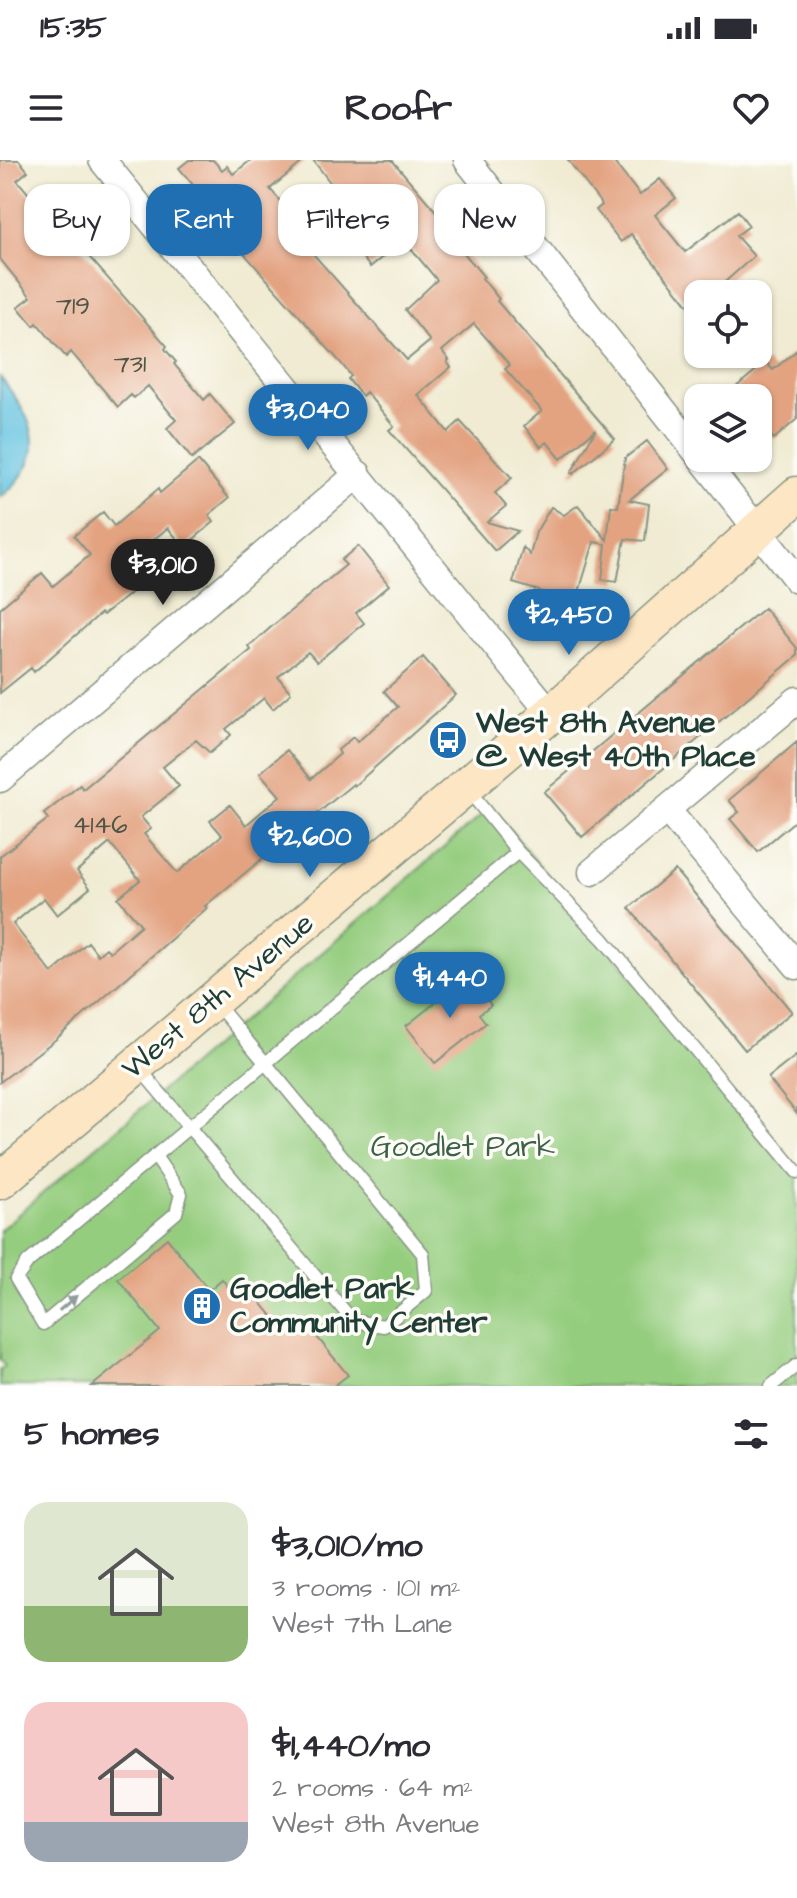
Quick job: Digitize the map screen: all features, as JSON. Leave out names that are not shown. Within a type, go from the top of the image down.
[{"type":"street","points":[[102,160],[551,714]]},
{"type":"street","points":[[467,160],[684,436]]},
{"type":"street","points":[[712,472],[797,580]]},
{"type":"street","points":[[0,779],[358,474]]},
{"type":"street","name":"West 8th Avenue","points":[[0,1181],[551,714],[797,495]]},
{"type":"street","points":[[592,872],[797,700]]},
{"type":"street","points":[[668,811],[797,966]]},
{"type":"lane","points":[[465,787],[518,852],[603,939],[797,1172]]},
{"type":"lane","points":[[155,1156],[181,1194],[176,1213],[43,1324],[16,1279],[28,1262],[518,852]]},
{"type":"lane","points":[[136,1065],[353,1321],[384,1326],[426,1291],[423,1254],[213,1000]]},
{"type":"lane","points":[[771,1386],[797,1365]]},
{"type":"green space","name":"Goodlet Park","points":[[491,807],[797,1176],[797,1386],[0,1386],[0,1370],[5,1366],[0,1360],[0,1230]]},
{"type":"water","points":[[0,377],[23,409],[33,439],[27,468],[0,498]]},
{"type":"building","points":[[0,160],[19,160],[28,171],[17,180],[24,188],[24,256],[88,256],[167,346],[165,349],[176,362],[174,364],[204,400],[210,394],[235,424],[192,459],[167,428],[176,420],[148,386],[118,407],[71,352],[66,357],[37,323],[34,326],[18,307],[31,297],[0,259]]},
{"type":"building","points":[[189,160],[213,160],[222,170],[227,166],[233,174],[251,160],[305,160],[270,189],[278,198],[278,256],[315,256],[407,360],[430,341],[405,310],[437,280],[417,256],[418,190],[434,209],[434,256],[466,256],[499,299],[497,301],[615,439],[571,473],[596,429],[561,459],[547,442],[541,447],[524,426],[542,411],[505,369],[510,365],[474,324],[442,351],[451,367],[418,395],[448,432],[460,421],[512,478],[495,493],[506,506],[487,522],[518,531],[495,551],[389,430],[394,426],[366,392],[362,396],[348,379],[351,376],[340,362],[246,256],[262,256],[262,184],[192,184],[179,168]]},
{"type":"building","points":[[313,160],[392,160],[413,184],[331,184]]},
{"type":"building","points":[[568,160],[612,160],[640,195],[660,179],[676,198],[655,215],[685,252],[738,211],[749,226],[736,236],[754,256],[727,280],[684,280],[684,300],[631,234],[621,242],[596,210],[602,205]]},
{"type":"building","points":[[361,256],[384,256],[370,267]]},
{"type":"building","points":[[797,350],[797,419],[774,439],[772,384],[740,384],[759,368],[773,370]]},
{"type":"building","points":[[647,441],[668,469],[629,500],[649,504],[645,541],[625,539],[617,582],[602,580],[606,544],[594,542],[576,602],[513,583],[523,547],[530,555],[536,532],[551,507],[564,515],[578,505],[607,540],[611,506],[618,507],[625,458]]},
{"type":"building","points":[[198,461],[229,498],[209,515],[214,522],[184,547],[168,528],[137,553],[148,568],[127,586],[132,592],[103,615],[101,613],[34,672],[31,668],[0,693],[0,608],[42,573],[53,586],[90,555],[74,536],[103,512],[114,526]]},
{"type":"building","points":[[358,546],[389,585],[356,613],[364,623],[317,662],[308,652],[278,677],[291,693],[273,709],[264,698],[226,729],[231,735],[210,753],[196,740],[163,767],[179,786],[141,817],[151,829],[144,834],[177,873],[222,835],[210,821],[230,805],[246,825],[280,796],[260,773],[287,750],[311,779],[340,754],[338,750],[353,737],[357,742],[398,707],[384,691],[423,657],[456,695],[354,786],[205,906],[207,908],[55,1040],[0,1082],[0,856],[48,819],[44,814],[80,785],[83,789],[251,650],[249,647],[270,628],[346,565],[341,560]],"holes":[[[110,843],[140,880],[118,898],[141,925],[110,952],[106,948],[98,955],[88,942],[52,973],[13,924],[44,898],[57,915],[90,888],[77,871]]]},
{"type":"building","points":[[764,608],[797,648],[797,656],[582,837],[544,792]]},
{"type":"building","points":[[797,742],[797,819],[758,852],[730,819],[739,812],[729,800]]},
{"type":"building","points":[[675,870],[792,1012],[745,1050],[629,908]]},
{"type":"building","points":[[469,976],[491,1005],[479,1014],[486,1023],[435,1063],[406,1026]]},
{"type":"building","points":[[797,1055],[797,1114],[768,1078]]},
{"type":"building","name":"Goodlet Park Community Center","points":[[167,1238],[209,1290],[222,1279],[232,1292],[244,1282],[287,1334],[304,1321],[348,1375],[334,1386],[92,1386],[160,1331],[118,1279]]},
{"type":"place","name":"West 8th Avenue @ West 40th Place","points":[[448,740]]},
{"type":"place","name":"Goodlet Park Community Center","points":[[202,1306]]}]
